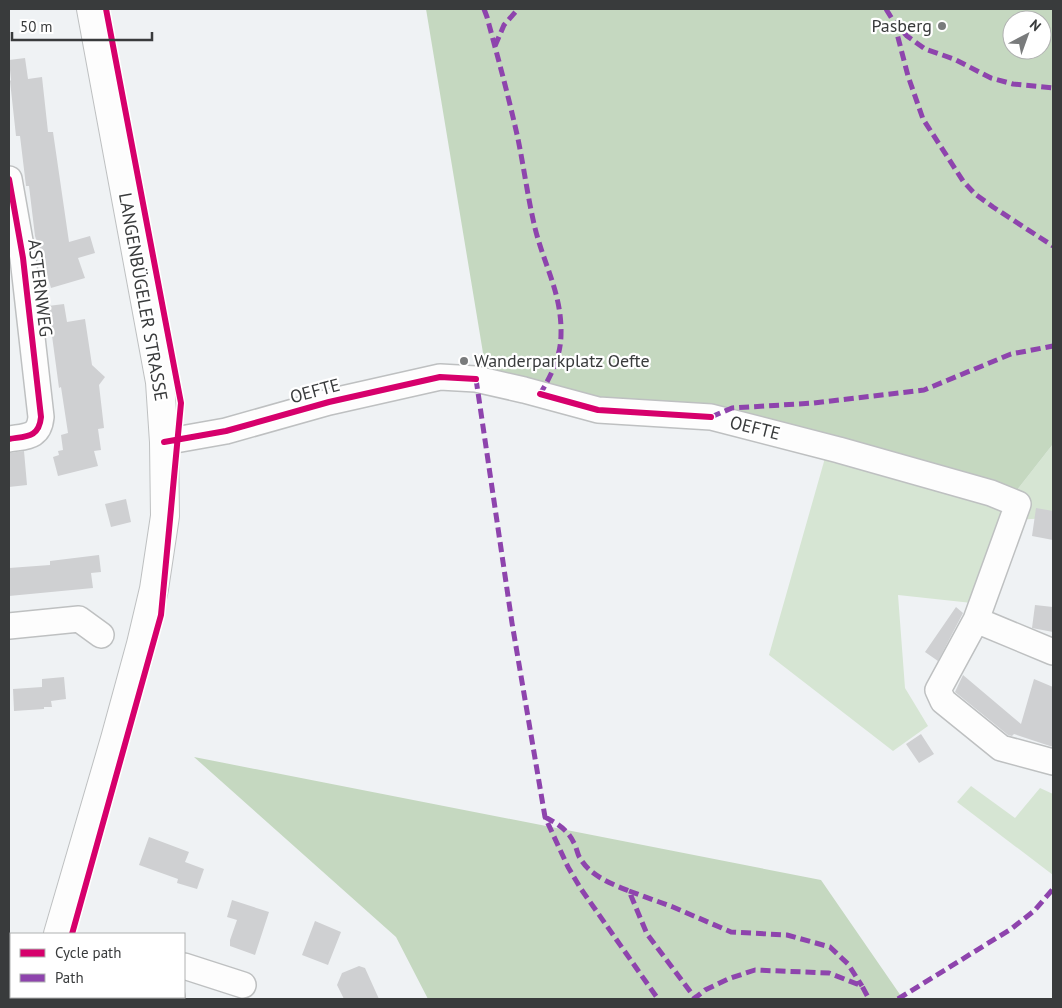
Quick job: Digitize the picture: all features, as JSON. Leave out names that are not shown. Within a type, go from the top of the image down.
[{"type":"main road","name":"LANGENBÜGELER STRASSE","points":[[58,933],[141,644],[154,589],[165,516],[164,442],[160,382],[90,9]]},
{"type":"street","name":"ASTERNWEG","points":[[9,179],[22,258],[40,426],[36,432],[29,436],[9,439]]},
{"type":"street","name":"OEFTE","points":[[164,442],[226,431],[329,402],[440,377],[476,379],[598,410],[711,417],[839,450],[991,493],[1018,504],[976,620]]},
{"type":"street","points":[[9,626],[79,619],[101,634]]},
{"type":"street","points":[[1053,652],[976,620],[938,690],[943,701],[1001,748],[1053,762]]},
{"type":"street","points":[[185,966],[243,985]]},
{"type":"green space","points":[[426,9],[1053,9],[1053,444],[1006,504],[486,371]]},
{"type":"green space","points":[[1053,444],[1053,518],[1008,520],[972,603],[898,595],[905,688],[928,726],[893,751],[769,655],[827,451],[1006,504]]},
{"type":"green space","points":[[194,757],[821,880],[901,996],[895,999],[428,999],[396,937]]},
{"type":"green space","points":[[971,786],[1015,818],[1040,788],[1053,794],[1053,875],[957,802]]},
{"type":"building","points":[[25,58],[28,79],[42,77],[48,132],[53,132],[69,242],[90,236],[95,253],[78,258],[85,278],[51,288],[35,236],[20,136],[16,136],[9,60]]},
{"type":"building","points":[[64,304],[67,322],[85,319],[92,365],[105,377],[99,385],[104,428],[98,429],[101,450],[94,451],[98,466],[58,476],[53,457],[59,455],[58,451],[63,450],[61,435],[68,433],[61,387],[59,388],[48,306]]},
{"type":"building","points":[[24,451],[27,485],[9,487],[9,453]]},
{"type":"building","points":[[126,499],[131,522],[111,527],[105,504]]},
{"type":"building","points":[[1036,508],[1053,511],[1053,540],[1032,536]]},
{"type":"building","points":[[99,555],[101,572],[91,573],[93,588],[9,596],[9,568],[50,565],[50,561]]},
{"type":"building","points":[[1035,605],[1053,607],[1053,632],[1032,628]]},
{"type":"building","points":[[956,607],[963,613],[938,661],[925,652]]},
{"type":"building","points":[[963,675],[1021,724],[1034,679],[1053,687],[1053,747],[1014,734],[1012,736],[1008,735],[955,692]]},
{"type":"building","points":[[64,677],[66,699],[51,701],[52,707],[44,707],[44,709],[14,711],[13,689],[42,687],[42,679]]},
{"type":"building","points":[[921,734],[934,754],[919,763],[906,744]]},
{"type":"building","points":[[149,837],[189,852],[185,862],[204,869],[197,889],[177,883],[178,879],[139,865]]},
{"type":"building","points":[[232,900],[269,912],[255,955],[230,946],[230,940],[237,920],[227,917]]},
{"type":"building","points":[[315,921],[341,932],[328,965],[302,955]]},
{"type":"building","points":[[359,966],[365,968],[379,999],[344,999],[337,985],[342,973]]},
{"type":"marked path","points":[[484,9],[515,124],[535,228],[556,293],[561,319],[561,342],[557,358],[540,394]]},
{"type":"marked path","points":[[495,46],[504,25],[518,9]]},
{"type":"marked path","points":[[886,9],[894,22],[907,36],[925,49],[954,59],[991,78],[1013,84],[1053,88]]},
{"type":"marked path","points":[[894,22],[908,76],[923,119],[963,181],[975,194],[1053,246]]},
{"type":"marked path","points":[[711,417],[732,408],[814,403],[924,390],[1011,354],[1053,346]]},
{"type":"marked path","points":[[476,379],[512,623],[545,817],[568,867],[581,889],[658,999]]},
{"type":"marked path","points":[[545,817],[569,834],[579,856],[589,870],[602,879],[629,891],[647,934],[695,998],[705,990],[728,979],[755,970],[829,973],[862,986],[869,999]]},
{"type":"marked path","points":[[898,999],[1011,929],[1034,911],[1053,889]]},
{"type":"marked path","points":[[629,891],[673,907],[731,932],[787,935],[830,947],[848,964],[862,986]]},
{"type":"cycle path","points":[[72,933],[161,615],[181,403],[106,9]]},
{"type":"cycle path","points":[[9,179],[23,258],[41,417],[38,429],[31,435],[9,439]]},
{"type":"cycle path","points":[[164,442],[226,431],[329,402],[440,377],[476,379]]},
{"type":"cycle path","points":[[540,394],[598,410],[711,417]]},
{"type":"place","name":"Pasberg","points":[[942,26]]},
{"type":"place","name":"Wanderparkplatz Oefte","points":[[464,361]]}]
